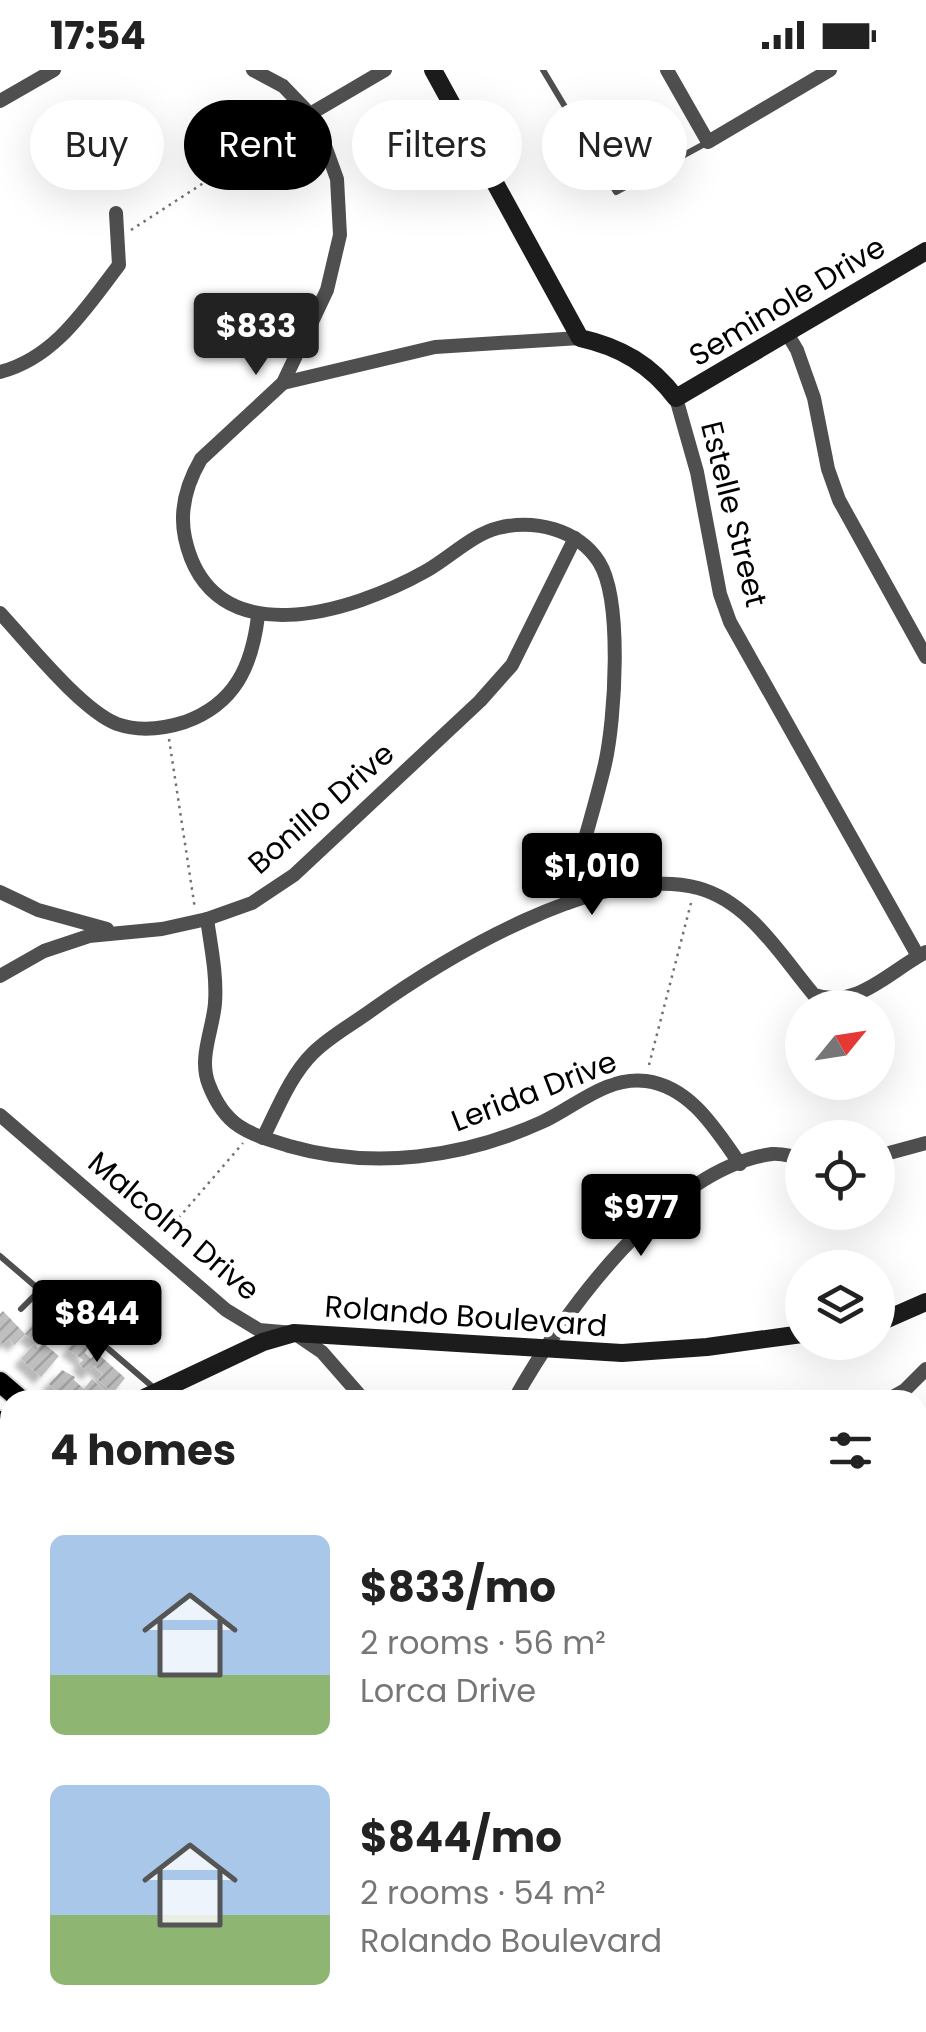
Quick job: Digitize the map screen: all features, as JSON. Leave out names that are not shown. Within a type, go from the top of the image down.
[{"type":"street","points":[[0,101],[37,74],[54,70]]},
{"type":"street","points":[[253,70],[283,86],[296,100]]},
{"type":"street","points":[[332,101],[385,70]]},
{"type":"street","points":[[283,383],[435,347],[580,338],[433,70]]},
{"type":"street","points":[[667,70],[708,142],[825,71]]},
{"type":"street","points":[[332,160],[340,197],[340,234],[328,290],[283,383],[201,459],[188,483],[183,510],[185,537],[201,576],[220,596],[258,616],[301,616],[376,594],[425,572],[493,528],[520,524],[555,528],[575,538],[597,558],[614,632],[614,691],[606,762],[567,903]]},
{"type":"street","points":[[0,372],[52,346],[119,265],[116,213]]},
{"type":"street","name":"Seminole Drive","points":[[676,398],[926,252]]},
{"type":"street","points":[[788,335],[814,398],[828,469],[839,500],[926,657]]},
{"type":"street","name":"Estelle Street","points":[[580,338],[614,347],[643,364],[676,398],[697,472],[720,594],[730,622],[922,954]]},
{"type":"street","name":"Bonillo Drive","points":[[0,976],[44,951],[89,936],[162,929],[252,903],[294,875],[480,701],[512,664],[575,538]]},
{"type":"street","points":[[0,613],[80,698],[116,723],[148,729],[167,728],[220,705],[247,667],[258,616]]},
{"type":"street","points":[[257,1136],[295,1073],[316,1050],[423,975],[480,943],[567,903],[639,886],[695,888],[720,897],[746,914],[814,995],[828,1000],[853,996],[922,954]]},
{"type":"street","points":[[0,892],[38,910],[97,928],[124,930]]},
{"type":"street","name":"Lerida Drive","points":[[202,920],[215,1006],[204,1056],[206,1080],[220,1109],[235,1126],[257,1136],[307,1151],[350,1157],[398,1159],[466,1150],[542,1122],[597,1090],[630,1080],[668,1086],[690,1101],[740,1164]]},
{"type":"street","name":"Malcolm Drive","points":[[0,1115],[226,1310],[259,1330],[294,1333],[322,1352],[355,1390]]},
{"type":"street","points":[[895,1151],[926,1143]]},
{"type":"street","points":[[520,1390],[544,1350],[626,1243],[670,1205],[740,1164],[774,1154],[785,1156]]},
{"type":"street","points":[[895,1316],[926,1302]]},
{"type":"street","name":"Rolando Boulevard","points":[[175,1390],[263,1342],[294,1333],[622,1353],[707,1348],[785,1337]]},
{"type":"street","points":[[905,1390],[926,1370]]},
{"type":"lane","points":[[542,70],[616,192],[708,142]]},
{"type":"lane","points":[[0,1256],[157,1390]]},
{"type":"lane","points":[[21,1308],[40,1290]]},
{"type":"path","points":[[119,238],[193,190]]},
{"type":"path","points":[[167,728],[202,920]]},
{"type":"path","points":[[645,1081],[695,888]]},
{"type":"path","points":[[153,1248],[257,1136]]},
{"type":"building","points":[[3,1311],[25,1334],[14,1345],[9,1339],[3,1344],[0,1341]]},
{"type":"building","points":[[47,1311],[59,1322],[38,1345],[25,1334]]},
{"type":"building","points":[[79,1336],[89,1346],[85,1353],[91,1359],[96,1352],[125,1378],[115,1390],[110,1390],[97,1379],[103,1374],[95,1366],[88,1373],[79,1364],[83,1360],[68,1349]]},
{"type":"building","points":[[43,1343],[59,1356],[41,1377],[21,1359],[34,1344],[38,1348]]},
{"type":"building","points":[[62,1370],[75,1377],[84,1389],[92,1379],[104,1390],[55,1390],[49,1384]]}]
